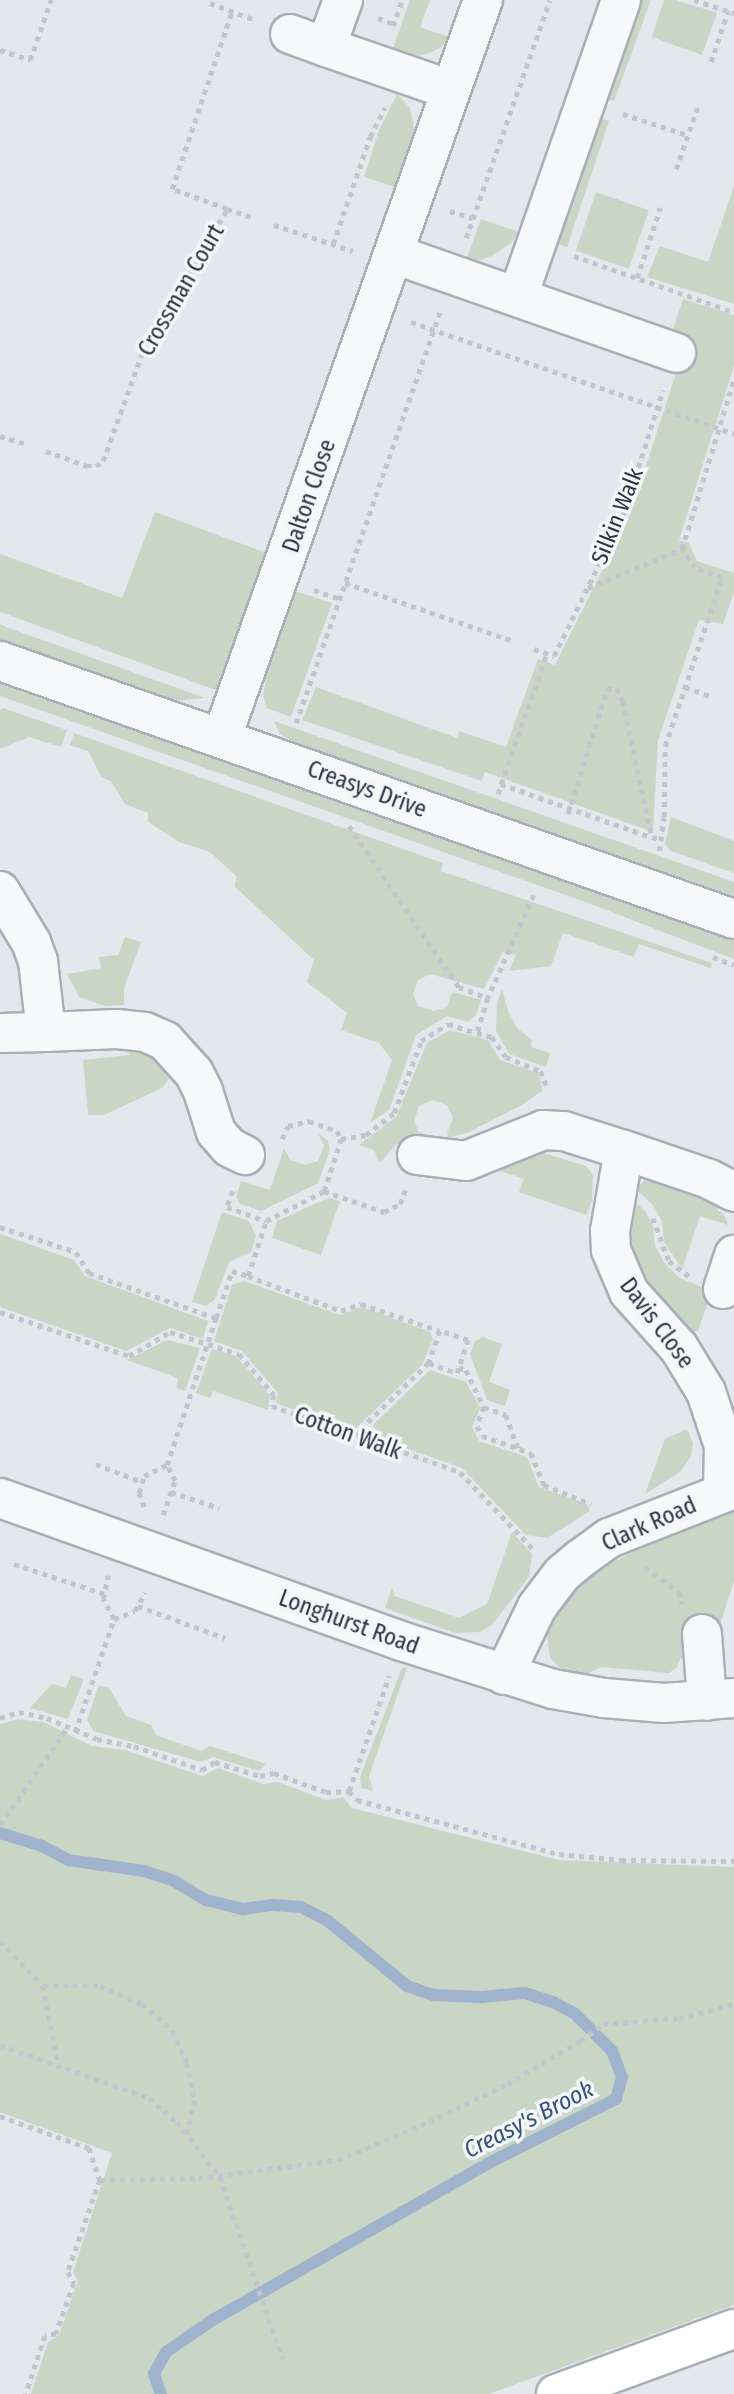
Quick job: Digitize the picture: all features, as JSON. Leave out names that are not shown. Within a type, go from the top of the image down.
[{"type":"highway","points":[[556,2394],[734,2329]]},
{"type":"street","points":[[326,47],[343,0]]},
{"type":"street","name":"Dalton Close","points":[[222,737],[483,0]]},
{"type":"street","points":[[518,296],[621,0]]},
{"type":"street","points":[[290,34],[451,90]]},
{"type":"street","points":[[392,259],[453,274],[676,353]]},
{"type":"street","name":"Creasys Drive","points":[[0,661],[734,919]]},
{"type":"street","points":[[0,891],[32,942],[38,961],[46,1032]]},
{"type":"street","points":[[0,1033],[117,1029],[145,1032],[165,1041],[194,1073],[203,1091],[216,1132],[229,1147],[245,1155]]},
{"type":"street","points":[[418,1155],[466,1161],[543,1130],[564,1131],[620,1168],[699,1175],[729,1187],[734,1192]]},
{"type":"street","name":"Davis Close","points":[[620,1168],[611,1250],[629,1292],[679,1348],[706,1392],[724,1447],[728,1490]]},
{"type":"street","name":"Clark Road","points":[[504,1675],[522,1634],[547,1592],[580,1559],[627,1529],[728,1490]]},
{"type":"street","name":"Longhurst Road","points":[[0,1498],[140,1555],[553,1689],[604,1698],[664,1703],[721,1699],[692,1621]]},
{"type":"path","points":[[0,50],[30,60],[51,0]]},
{"type":"path","points":[[295,724],[550,0]]},
{"type":"path","points":[[694,0],[734,13]]},
{"type":"path","points":[[210,3],[290,34]]},
{"type":"path","points":[[227,209],[172,189],[232,11]]},
{"type":"path","points":[[711,62],[728,11]]},
{"type":"path","points":[[333,244],[370,137],[390,97],[399,71]]},
{"type":"path","points":[[676,169],[699,103]]},
{"type":"path","points":[[648,122],[687,135]]},
{"type":"path","points":[[637,278],[660,208]]},
{"type":"path","name":"Crossman Court","points":[[46,451],[87,466],[96,466],[108,453],[142,353],[227,209],[254,218]]},
{"type":"path","points":[[274,225],[392,259]]},
{"type":"path","points":[[538,242],[734,312]]},
{"type":"path","points":[[375,309],[734,434]]},
{"type":"path","name":"Silkin Walk","points":[[547,653],[554,656],[623,515],[676,353]]},
{"type":"path","points":[[587,588],[682,549],[721,429],[734,379]]},
{"type":"path","points":[[0,436],[26,444]]},
{"type":"path","points":[[659,852],[664,817],[665,746],[722,578],[695,568],[682,549]]},
{"type":"path","points":[[345,583],[513,641]]},
{"type":"path","points":[[498,795],[547,653],[534,649]]},
{"type":"path","points":[[685,687],[713,697]]},
{"type":"path","points":[[569,811],[607,689],[617,688],[623,701],[652,837]]},
{"type":"path","points":[[501,784],[569,811],[661,841]]},
{"type":"path","points":[[349,825],[459,987],[488,998]]},
{"type":"path","points":[[477,1032],[488,998],[534,895]]},
{"type":"path","points":[[248,1276],[266,1221],[324,1191],[341,1139],[366,1135],[394,1113],[421,1041],[448,1024],[492,1037],[506,1057],[541,1071],[564,1131]]},
{"type":"path","points":[[324,1191],[384,1212],[400,1204],[418,1155]]},
{"type":"path","points":[[620,1168],[648,1207],[669,1262],[680,1273],[728,1272]]},
{"type":"path","points":[[0,1227],[76,1252],[89,1273],[216,1318]]},
{"type":"path","points":[[114,1619],[107,1609],[104,1594],[107,1577],[117,1565],[140,1555],[172,1492],[175,1481],[167,1465],[232,1272],[341,1311],[361,1304],[468,1340],[457,1373],[429,1363]]},
{"type":"path","name":"Cotton Walk","points":[[0,1312],[129,1356],[170,1332],[239,1354],[274,1395],[272,1406],[460,1472],[537,1554],[532,1580],[547,1592]]},
{"type":"path","points":[[355,1435],[429,1363],[440,1331]]},
{"type":"path","points":[[459,1367],[466,1370],[484,1408],[477,1426],[482,1436],[531,1453],[544,1485],[590,1502],[595,1513],[617,1518],[627,1529],[639,1558],[656,1577],[679,1592],[692,1621]]},
{"type":"path","points":[[484,1408],[506,1415],[520,1450]]},
{"type":"path","points":[[96,1464],[142,1482]]},
{"type":"path","points":[[114,1619],[125,1617],[138,1606],[147,1587],[140,1555],[145,1510],[139,1493],[144,1476],[167,1465]]},
{"type":"path","points":[[172,1492],[219,1508]]},
{"type":"path","points":[[14,1564],[104,1594]]},
{"type":"path","points":[[138,1606],[225,1638]]},
{"type":"path","points":[[75,1732],[114,1619]]},
{"type":"path","points":[[349,1791],[401,1641]]},
{"type":"path","points":[[0,1718],[19,1712],[47,1718],[75,1732],[134,1746],[202,1770],[215,1762],[260,1776],[274,1773],[326,1792],[349,1791]]},
{"type":"path","points":[[0,1825],[67,1728]]},
{"type":"path","points":[[349,1791],[357,1800],[559,1854],[621,1860],[734,1861]]},
{"type":"path","points":[[0,1941],[43,1986],[58,2065]]},
{"type":"path","points":[[43,1986],[100,1986],[142,2004],[173,2031],[187,2063],[195,2100],[187,2135]]},
{"type":"path","points":[[100,2180],[167,2181],[338,2160],[429,2123],[507,2084],[580,2041],[603,2024],[679,2018],[734,2004]]},
{"type":"path","points":[[0,2045],[149,2098],[187,2135],[220,2176],[282,2359]]},
{"type":"path","points":[[0,2116],[89,2148],[100,2180],[68,2272],[74,2283],[56,2334],[45,2336],[26,2394]]},
{"type":"green space","points":[[410,0],[430,0],[420,27],[448,37],[442,47],[420,56],[392,51]]},
{"type":"green space","points":[[635,0],[651,0],[614,101],[607,99],[602,93]]},
{"type":"green space","points":[[664,0],[676,0],[717,13],[702,55],[652,37]]},
{"type":"green space","points":[[397,94],[410,108],[416,137],[398,188],[364,177],[379,130]]},
{"type":"green space","points":[[600,118],[609,121],[567,247],[551,242],[591,123]]},
{"type":"green space","points":[[734,186],[734,304],[647,277],[660,246],[708,262]]},
{"type":"green space","points":[[596,192],[649,210],[629,269],[576,251]]},
{"type":"green space","points":[[481,219],[519,232],[511,243],[491,256],[480,260],[466,260]]},
{"type":"green space","points":[[683,299],[734,315],[734,366],[679,540],[689,543],[697,561],[734,573],[734,593],[723,624],[699,620],[658,740],[653,832],[485,772],[482,781],[302,720],[316,687],[457,738],[459,731],[506,747],[538,659],[555,665],[630,515],[688,336],[672,332]]},
{"type":"green space","points":[[155,512],[272,555],[228,682],[216,690],[0,612],[0,554],[122,598]]},
{"type":"green space","points":[[295,591],[332,603],[291,717],[267,708],[263,695],[268,667]]},
{"type":"green space","points":[[0,624],[205,698],[171,701],[0,641]]},
{"type":"green space","points":[[0,684],[734,941],[734,959],[580,900],[0,696]]},
{"type":"green space","points":[[3,708],[67,730],[61,747],[29,737],[0,749],[0,710]]},
{"type":"green space","points":[[274,721],[734,882],[734,896],[296,743],[280,734]]},
{"type":"green space","points":[[74,733],[443,863],[441,871],[712,963],[711,968],[639,944],[634,957],[563,933],[551,966],[509,971],[516,955],[503,952],[484,989],[430,974],[418,980],[413,994],[418,1006],[434,1011],[447,1007],[452,992],[481,1000],[476,1015],[468,1022],[447,1016],[416,1035],[389,1110],[370,1123],[392,1060],[379,1043],[341,1030],[347,1013],[307,982],[314,960],[234,886],[237,877],[210,852],[179,842],[148,822],[148,813],[125,804],[111,781],[101,777],[88,751],[70,745]]},
{"type":"green space","points":[[671,817],[734,841],[734,873],[671,851],[665,845]]},
{"type":"green space","points":[[125,937],[141,942],[124,988],[124,1005],[105,1006],[79,997],[67,974],[101,968],[99,957],[118,955]]},
{"type":"green space","points":[[502,989],[508,1011],[517,1028],[532,1040],[531,1047],[550,1053],[546,1067],[509,1054],[496,1031],[497,1003]]},
{"type":"green space","points":[[450,1030],[488,1040],[500,1060],[538,1073],[543,1090],[522,1105],[469,1132],[449,1138],[447,1133],[453,1118],[447,1105],[432,1100],[419,1106],[414,1121],[419,1132],[435,1137],[430,1142],[396,1144],[380,1163],[374,1150],[359,1145],[396,1117],[427,1043]]},
{"type":"green space","points":[[127,1044],[156,1054],[170,1073],[168,1080],[162,1088],[104,1115],[88,1115],[83,1060],[129,1055]]},
{"type":"green space","points":[[318,1133],[328,1141],[330,1150],[318,1183],[261,1211],[240,1204],[236,1197],[241,1181],[270,1190],[284,1148],[290,1160],[305,1165],[318,1161],[324,1146]]},
{"type":"green space","points":[[540,1152],[586,1166],[593,1175],[592,1201],[586,1215],[519,1192],[524,1179],[495,1169]]},
{"type":"green space","points":[[657,1177],[703,1193],[726,1218],[728,1225],[700,1216],[682,1269],[664,1242],[662,1222],[653,1205],[636,1189],[644,1181]]},
{"type":"green space","points":[[630,1197],[646,1212],[653,1227],[655,1246],[664,1262],[678,1277],[704,1288],[711,1295],[698,1330],[686,1335],[649,1298],[626,1242]]},
{"type":"green space","points":[[328,1198],[340,1201],[321,1255],[272,1238],[277,1221]]},
{"type":"green space","points":[[222,1212],[249,1221],[256,1236],[251,1252],[229,1262],[215,1299],[206,1306],[192,1302]]},
{"type":"green space","points":[[0,1234],[74,1260],[85,1276],[208,1321],[203,1339],[170,1328],[126,1351],[0,1307]]},
{"type":"green space","points":[[244,1281],[340,1315],[362,1307],[430,1332],[433,1339],[422,1365],[353,1431],[276,1403],[278,1393],[242,1351],[214,1341],[232,1285]]},
{"type":"green space","points":[[483,1337],[502,1344],[489,1382],[510,1390],[505,1406],[487,1400],[470,1354],[475,1341]]},
{"type":"green space","points":[[167,1340],[200,1348],[185,1391],[176,1388],[178,1378],[127,1360]]},
{"type":"green space","points":[[212,1349],[236,1356],[270,1395],[268,1410],[213,1391],[210,1398],[196,1393]]},
{"type":"green space","points":[[430,1370],[466,1382],[480,1408],[472,1427],[479,1441],[527,1457],[539,1487],[587,1504],[590,1511],[547,1538],[526,1535],[462,1468],[378,1438],[373,1425]]},
{"type":"green space","points":[[687,1429],[693,1443],[691,1456],[681,1471],[645,1494],[665,1439]]},
{"type":"green space","points":[[734,1510],[734,1581],[720,1625],[682,1630],[682,1656],[677,1667],[669,1673],[602,1667],[580,1677],[562,1670],[550,1658],[546,1626],[572,1589],[615,1561],[703,1517]]},
{"type":"green space","points":[[512,1532],[532,1554],[529,1577],[492,1625],[480,1632],[455,1633],[385,1608],[392,1588],[395,1596],[459,1618],[487,1604]]},
{"type":"green space","points":[[402,1668],[407,1668],[369,1776],[373,1791],[361,1788],[360,1777]]},
{"type":"green space","points":[[71,1675],[84,1679],[68,1719],[30,1708],[52,1684],[66,1688]]},
{"type":"green space","points":[[99,1685],[109,1688],[126,1716],[151,1725],[156,1735],[201,1751],[210,1746],[266,1764],[259,1771],[213,1757],[201,1762],[93,1731],[87,1720]]},
{"type":"green space","points":[[18,1719],[43,1722],[92,1746],[125,1750],[203,1776],[218,1768],[263,1784],[278,1782],[326,1800],[343,1797],[352,1808],[559,1860],[734,1867],[734,2305],[489,2394],[31,2394],[48,2342],[59,2335],[78,2281],[73,2272],[112,2153],[0,2112],[0,1724]]},
{"type":"waterway","name":"Creasy's Brook","points":[[0,1833],[42,1846],[68,1860],[144,1871],[174,1881],[206,1900],[243,1909],[273,1905],[301,1907],[328,1921],[407,1986],[433,1995],[481,1997],[525,1993],[553,2002],[574,2013],[612,2051],[622,2077],[616,2099],[489,2163],[214,2319],[166,2352],[154,2374],[161,2394]]}]
